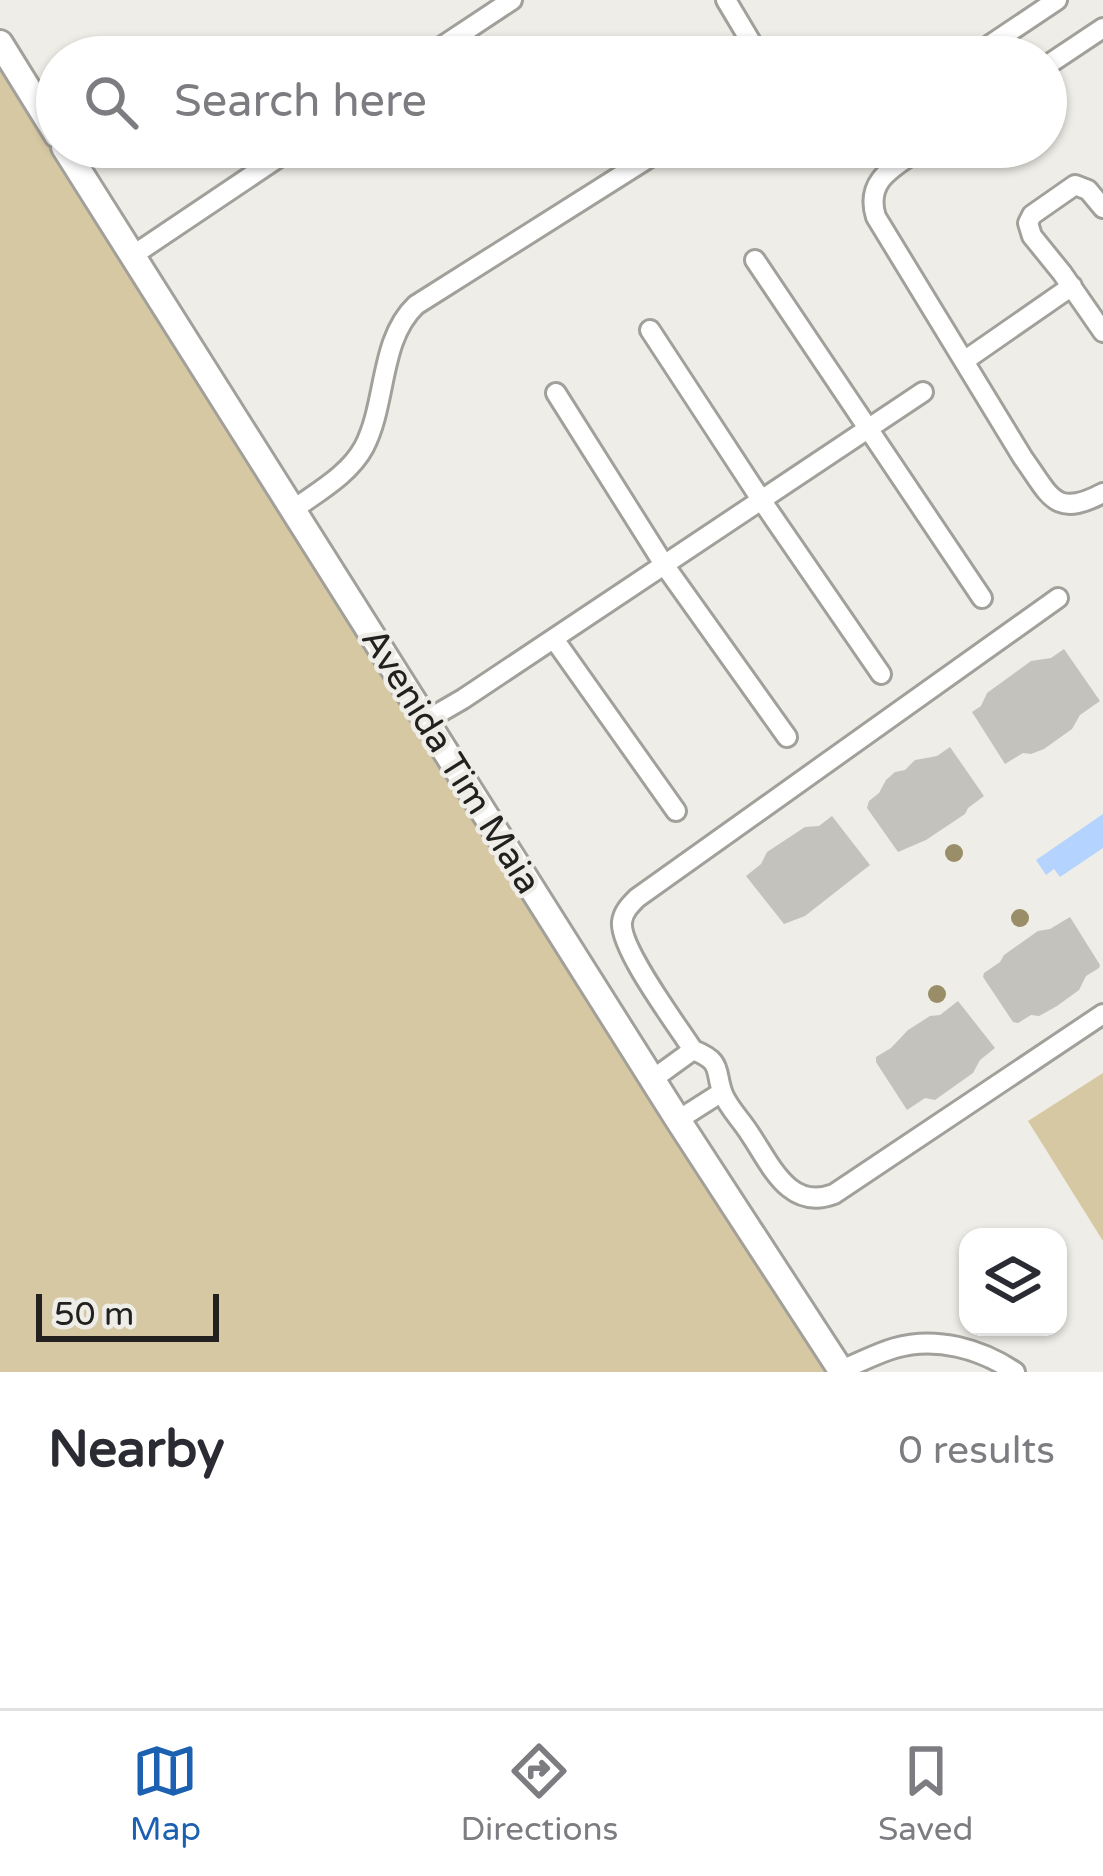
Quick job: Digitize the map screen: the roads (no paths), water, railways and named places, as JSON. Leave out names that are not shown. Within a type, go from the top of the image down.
[{"type":"street","points":[[458,36],[512,0]]},
{"type":"street","points":[[726,0],[747,36]]},
{"type":"street","points":[[1003,36],[1057,0]]},
{"type":"street","points":[[1067,52],[1103,28]]},
{"type":"street","points":[[0,44],[36,101]]},
{"type":"street","name":"Avenida Tim Maia","points":[[77,168],[678,1120],[842,1371]]},
{"type":"street","points":[[132,256],[263,168]]},
{"type":"street","points":[[293,510],[346,471],[362,452],[379,410],[394,336],[404,316],[633,168]]},
{"type":"street","points":[[893,168],[873,190],[876,217],[1023,458],[1060,504],[1078,505],[1103,493]]},
{"type":"street","points":[[1103,208],[1088,190],[1075,184],[1031,215],[1028,224],[1103,332]]},
{"type":"street","points":[[755,260],[982,598]]},
{"type":"street","points":[[964,362],[1072,286]]},
{"type":"street","points":[[650,330],[880,674]]},
{"type":"street","points":[[425,721],[923,392]]},
{"type":"street","points":[[556,393],[664,566],[787,736]]},
{"type":"street","points":[[1058,598],[637,898],[626,909],[622,933],[693,1050],[706,1055],[718,1069],[722,1092],[785,1185],[808,1198],[834,1194],[1103,1014]]},
{"type":"street","points":[[554,639],[676,811]]},
{"type":"street","points":[[652,1078],[693,1050]]},
{"type":"street","points":[[678,1120],[722,1092]]},
{"type":"street","points":[[842,1371],[898,1346],[938,1343],[988,1354],[1015,1372]]},
{"type":"water","points":[[1103,814],[1103,848],[1060,877],[1054,869],[1046,875],[1036,860]]}]
